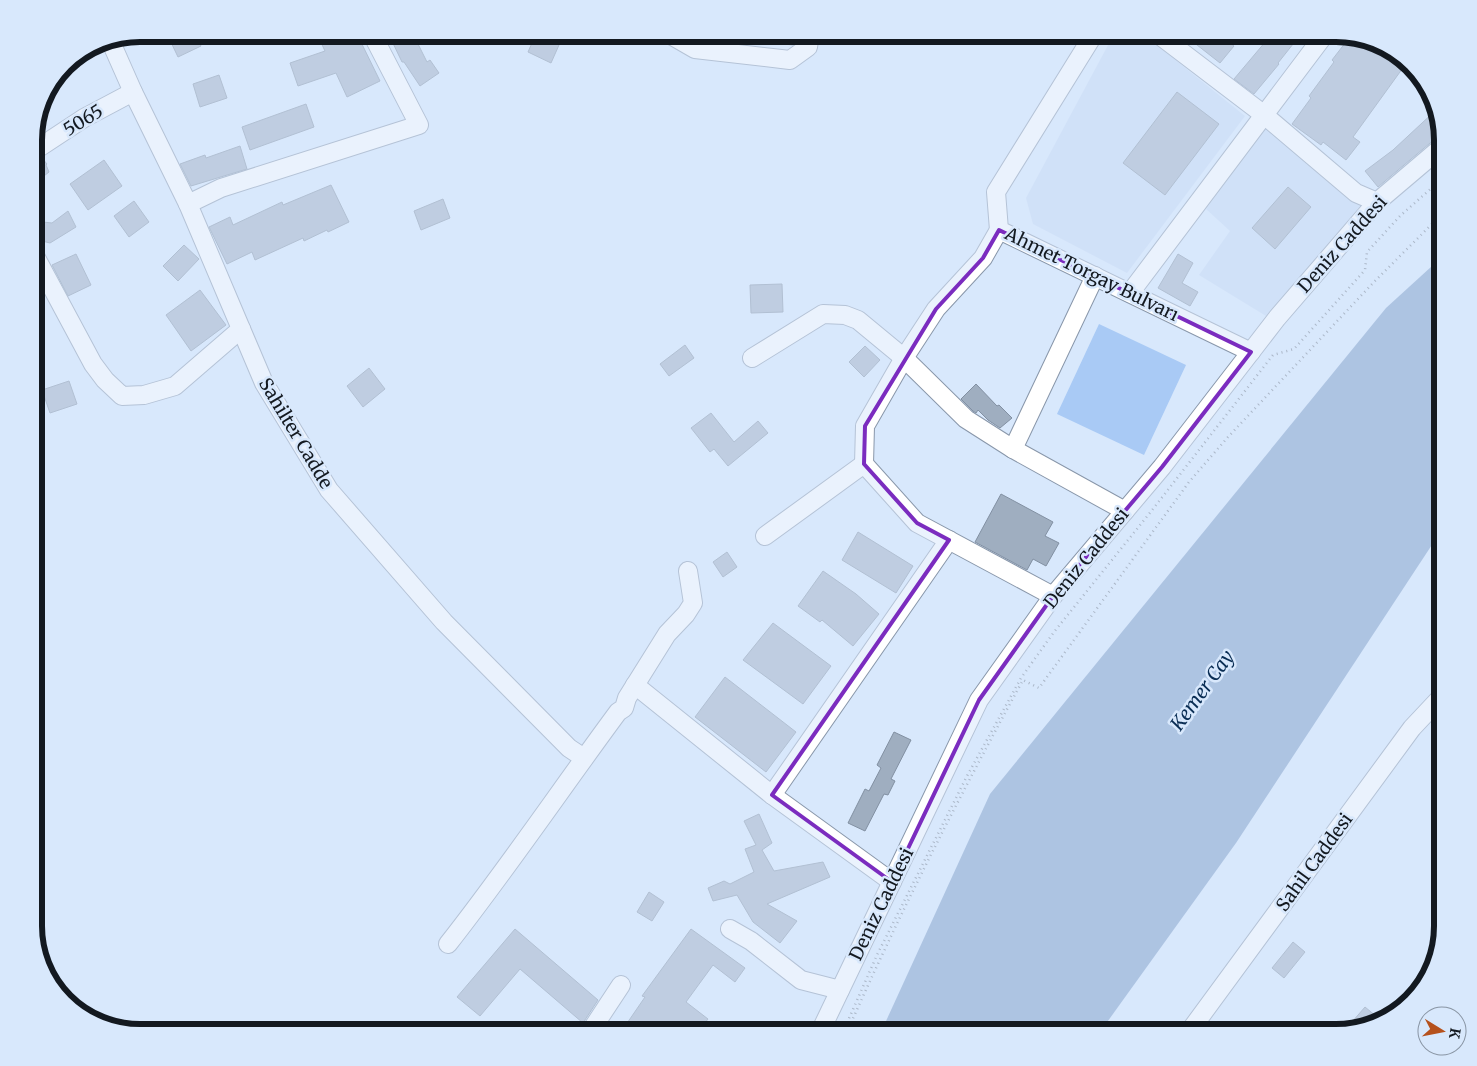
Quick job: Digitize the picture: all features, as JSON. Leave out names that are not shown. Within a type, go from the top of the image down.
[{"type":"street","points":[[687,43],[695,49],[790,60],[808,47],[809,42]]},
{"type":"street","name":"Ahmet Torgay Bulvarı","points":[[1089,42],[996,192],[999,230],[1251,352]]},
{"type":"street","points":[[1169,42],[1263,114],[1356,193],[1377,202]]},
{"type":"street","points":[[1130,293],[1318,42]]},
{"type":"street","points":[[188,204],[220,188],[419,125],[377,43]]},
{"type":"street","name":"Sahilter Cadde","points":[[113,47],[188,204],[264,383],[329,490],[444,622],[569,748],[584,758]]},
{"type":"street","name":"5065","points":[[43,145],[84,118],[133,92]]},
{"type":"street","name":"Deniz Caddesi","points":[[824,1024],[979,700],[1053,596],[1162,466],[1277,318],[1377,202],[1434,154]]},
{"type":"street","points":[[999,230],[983,258],[936,309],[904,358],[865,426],[864,464],[917,523],[1053,596]]},
{"type":"street","points":[[43,271],[93,364],[105,380],[122,396],[144,395],[175,386],[241,329]]},
{"type":"street","points":[[1013,449],[1096,276]]},
{"type":"street","points":[[752,358],[823,314],[845,315],[858,320],[904,358],[966,419],[1013,449],[1125,511]]},
{"type":"street","points":[[765,536],[864,464]]},
{"type":"street","points":[[772,795],[949,540]]},
{"type":"street","points":[[448,944],[487,894],[618,712],[624,708],[627,698],[667,634],[686,614],[693,603],[688,571]]},
{"type":"street","points":[[635,685],[772,795],[892,882]]},
{"type":"street","name":"Sahil Caddesi","points":[[1195,1024],[1412,728],[1434,705]]},
{"type":"street","points":[[730,929],[751,941],[801,980],[840,990]]},
{"type":"street","points":[[595,1024],[621,985]]},
{"type":"path","points":[[847,1024],[877,955],[967,776],[1021,678],[1043,647],[1273,355],[1294,349],[1365,270],[1367,252],[1400,216],[1434,186]]},
{"type":"path","points":[[851,1024],[880,958],[961,795],[1023,680],[1039,688],[1189,482],[1228,437],[1373,283],[1434,222]]},
{"type":"highlighted area","points":[[999,230],[1251,352],[1162,467],[1053,596],[979,700],[892,882],[772,795],[949,540],[917,523],[864,464],[865,426],[936,309],[983,258]]},
{"type":"shaded area","points":[[1110,42],[1153,42],[1245,116],[1127,273],[1033,224],[1026,198]]},
{"type":"shaded area","points":[[1265,128],[1346,197],[1364,204],[1266,316],[1199,275],[1230,231],[1206,209]]},
{"type":"shaded area","points":[[1099,324],[1186,365],[1144,455],[1057,414]]},
{"type":"water","name":"Kemer Cay","points":[[1434,264],[1434,542],[1236,843],[1106,1024],[885,1024],[990,794],[1386,308]]},
{"type":"building","points":[[770,42],[796,42],[793,45]]},
{"type":"building","points":[[1193,42],[1229,42],[1234,46],[1220,63]]},
{"type":"building","points":[[1265,42],[1295,42],[1254,94],[1234,79]]},
{"type":"building","points":[[171,43],[199,43],[201,46],[178,57]]},
{"type":"building","points":[[321,43],[361,43],[380,81],[347,97],[336,73],[298,86],[290,63],[325,51]]},
{"type":"building","points":[[393,43],[417,43],[427,62],[430,60],[439,73],[420,86],[404,62],[402,62]]},
{"type":"building","points":[[532,43],[554,43],[559,45],[551,63],[528,52]]},
{"type":"building","points":[[1345,43],[1349,43],[1374,50],[1402,68],[1353,137],[1360,142],[1346,160],[1323,142],[1321,145],[1292,124],[1311,98],[1309,96],[1334,62],[1332,60]]},
{"type":"building","points":[[219,75],[227,98],[200,107],[193,84]]},
{"type":"building","points":[[1177,92],[1219,124],[1165,195],[1123,163]]},
{"type":"building","points":[[306,104],[314,127],[250,150],[242,127]]},
{"type":"building","points":[[1431,115],[1434,140],[1378,187],[1365,171],[1393,150]]},
{"type":"building","points":[[240,146],[247,169],[191,186],[180,164],[205,155],[206,158]]},
{"type":"building","points":[[43,159],[47,164],[49,172],[43,177]]},
{"type":"building","points":[[104,160],[122,186],[88,210],[70,184]]},
{"type":"building","points":[[331,185],[349,222],[304,241],[303,238],[255,260],[252,252],[227,264],[209,227],[230,217],[233,225],[282,202],[283,205]]},
{"type":"building","points":[[1288,187],[1311,207],[1275,249],[1252,228]]},
{"type":"building","points":[[443,199],[450,218],[421,230],[414,211]]},
{"type":"building","points":[[134,201],[149,222],[129,237],[114,216]]},
{"type":"building","points":[[68,211],[76,227],[50,243],[43,241],[43,222],[52,223]]},
{"type":"building","points":[[184,245],[199,259],[178,281],[163,266]]},
{"type":"building","points":[[76,254],[91,285],[68,296],[52,265]]},
{"type":"building","points":[[1178,254],[1193,263],[1182,283],[1198,292],[1190,306],[1158,288]]},
{"type":"building","points":[[782,284],[783,312],[751,313],[750,285]]},
{"type":"building","points":[[200,290],[226,325],[191,351],[166,315]]},
{"type":"building","points":[[685,345],[694,358],[669,376],[660,364]]},
{"type":"building","points":[[865,346],[880,360],[864,377],[849,362]]},
{"type":"building","points":[[369,368],[385,389],[363,407],[347,386]]},
{"type":"building","points":[[69,381],[77,404],[50,413],[43,390]]},
{"type":"building","points":[[976,384],[997,406],[999,405],[1012,418],[1000,428],[978,410],[976,413],[973,411],[961,399]]},
{"type":"building","points":[[711,413],[734,442],[758,421],[768,433],[728,466],[714,449],[710,452],[691,428]]},
{"type":"building","points":[[1001,494],[1053,522],[1045,536],[1059,543],[1046,566],[1033,559],[1027,570],[975,542]]},
{"type":"building","points":[[858,532],[913,566],[896,593],[842,560]]},
{"type":"building","points":[[727,552],[737,567],[723,577],[713,562]]},
{"type":"building","points":[[823,571],[856,594],[879,614],[853,646],[822,620],[820,622],[798,606]]},
{"type":"building","points":[[773,623],[831,666],[803,704],[743,660]]},
{"type":"building","points":[[725,677],[796,732],[766,772],[695,717]]},
{"type":"building","points":[[894,732],[911,740],[891,779],[895,781],[888,795],[884,794],[865,831],[848,823],[865,789],[869,791],[881,768],[877,765]]},
{"type":"building","points":[[759,814],[772,843],[762,850],[774,871],[823,862],[830,877],[767,904],[797,921],[780,943],[753,922],[737,895],[713,901],[708,888],[724,881],[730,884],[754,872],[745,849],[756,845],[744,821]]},
{"type":"building","points":[[649,892],[664,902],[652,921],[637,912]]},
{"type":"building","points":[[515,929],[598,1000],[583,1023],[520,969],[480,1016],[457,997]]},
{"type":"building","points":[[691,929],[745,968],[735,982],[713,965],[686,1002],[708,1019],[704,1024],[626,1024],[645,997],[642,996]]},
{"type":"building","points":[[1293,942],[1305,952],[1284,978],[1272,968]]},
{"type":"building","points":[[1365,1007],[1375,1015],[1362,1020],[1352,1022]]}]
